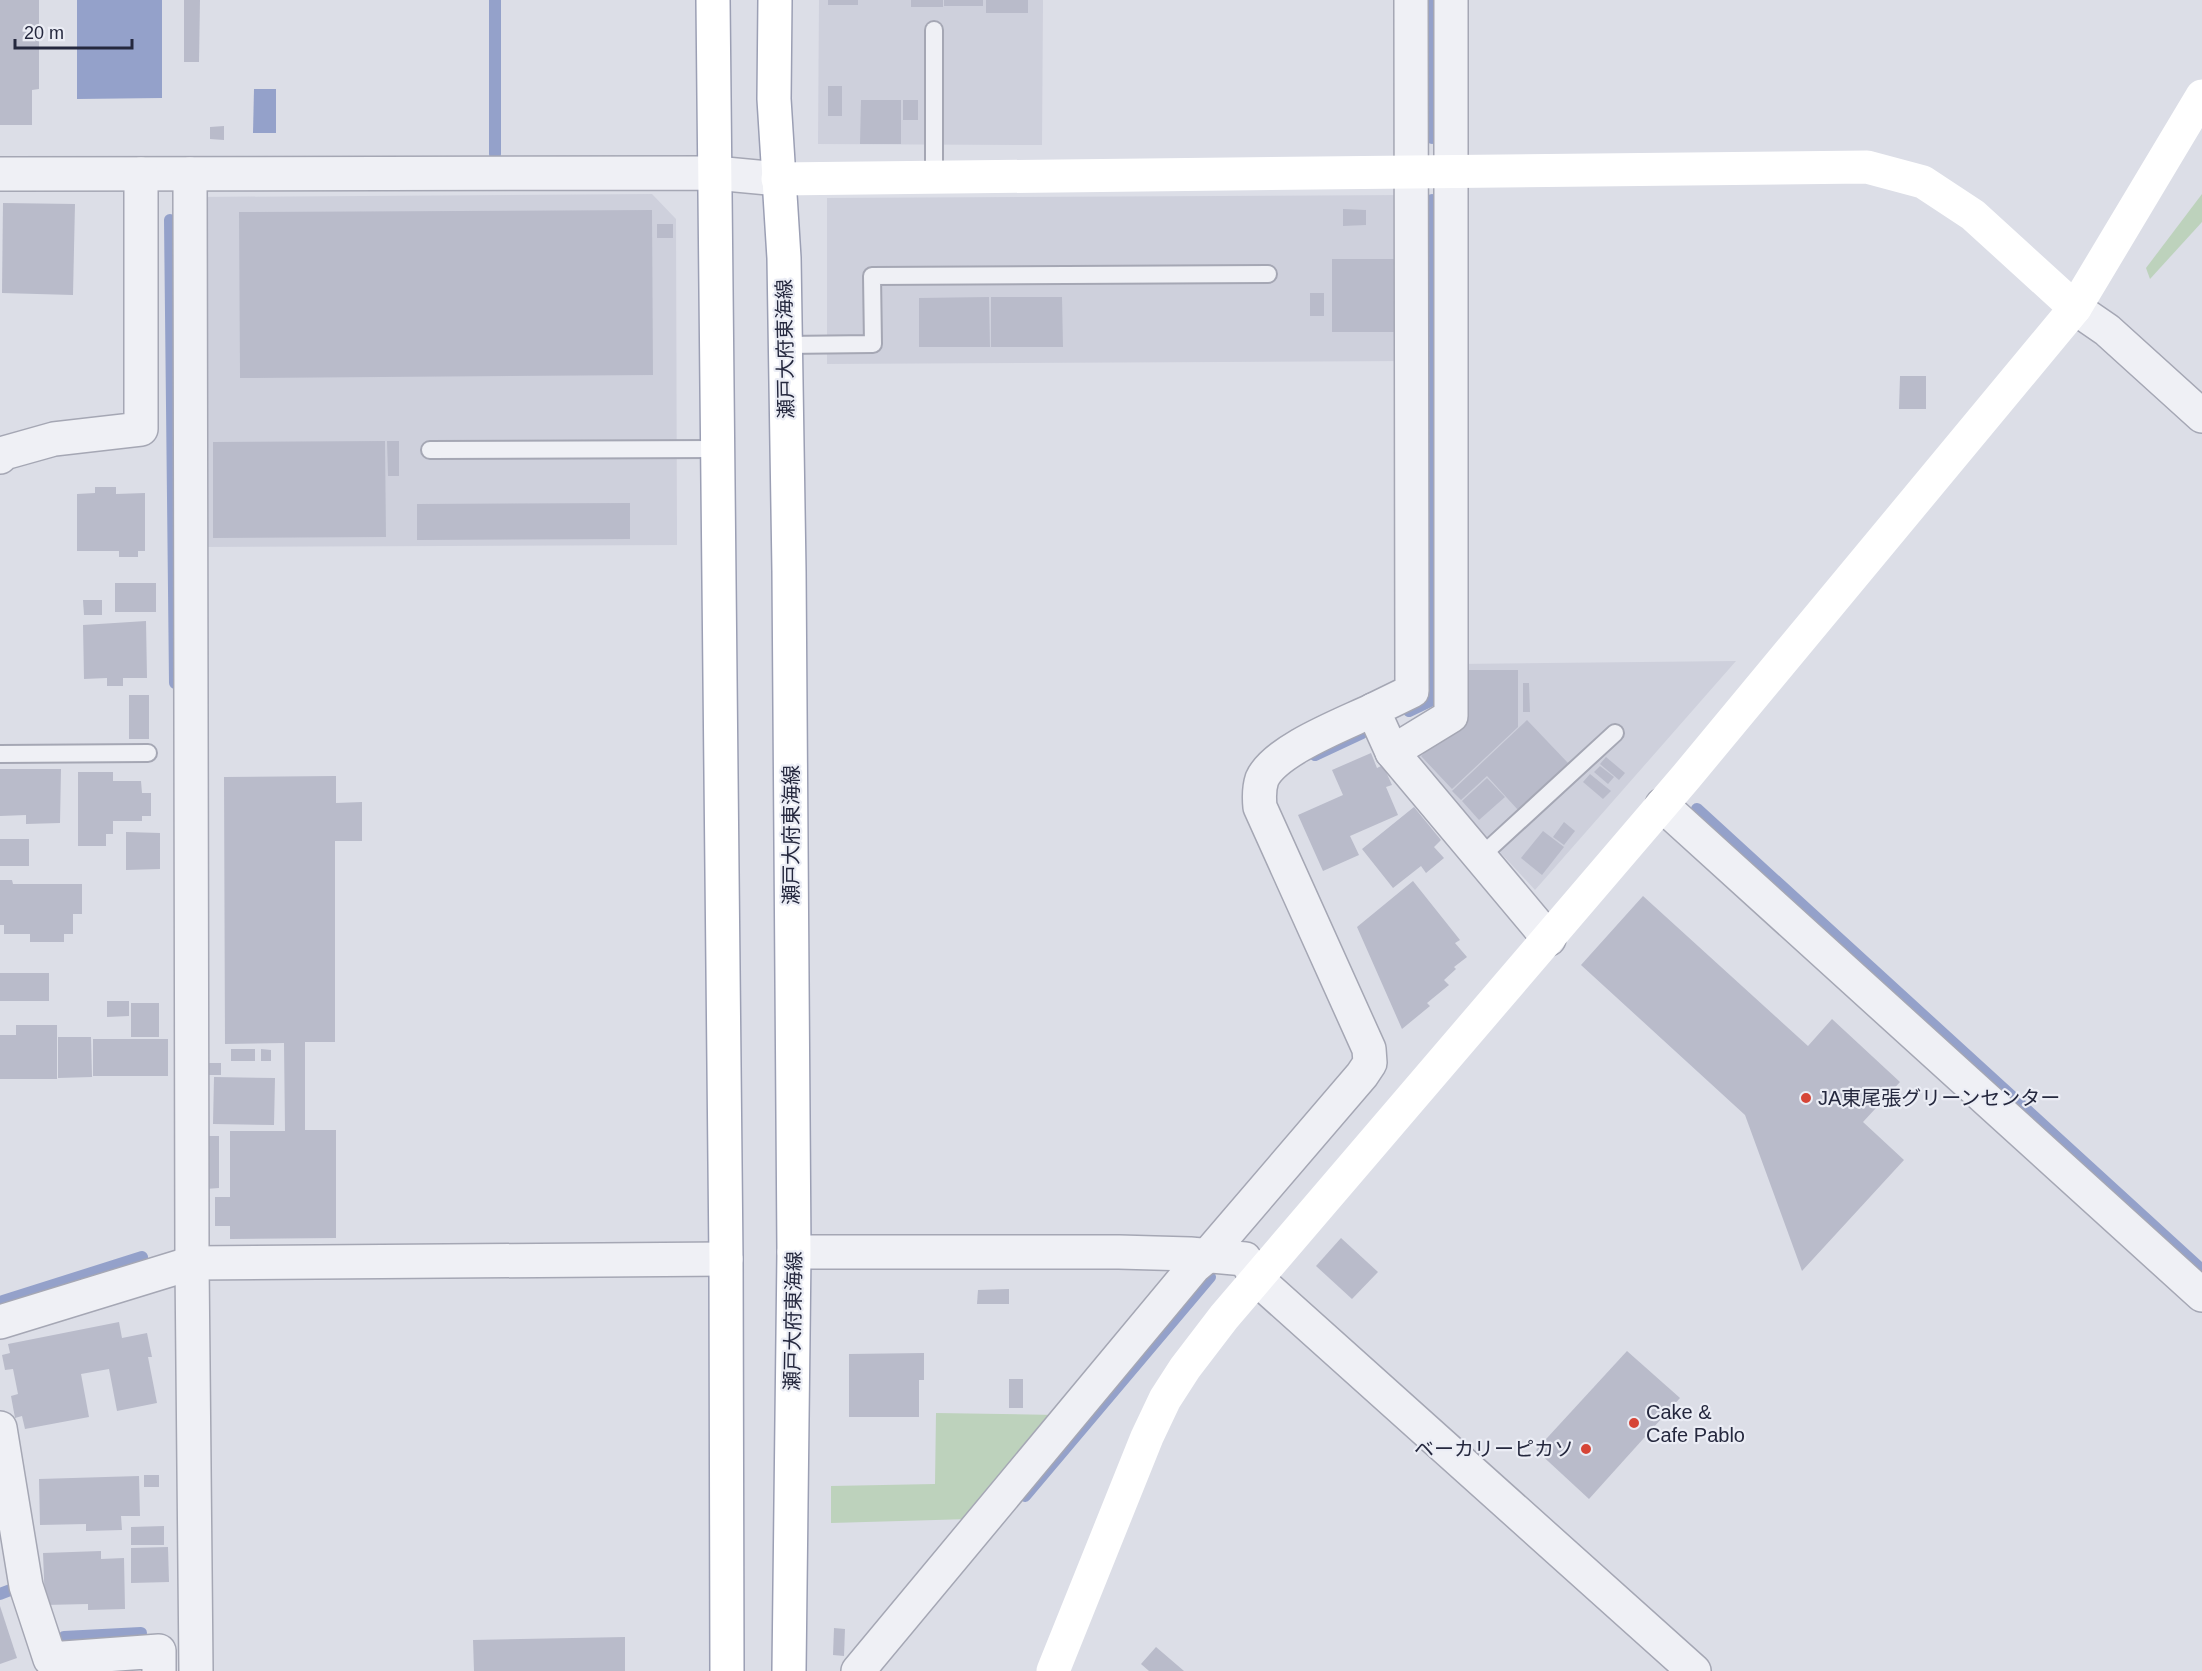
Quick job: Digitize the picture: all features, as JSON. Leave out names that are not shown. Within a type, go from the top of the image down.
[{"type":"main road","points":[[713,0],[726,1259],[727,1671]]},
{"type":"main road","name":"瀬戸大府東海線","points":[[775,0],[774,99],[784,258],[794,1252],[789,1671]]},
{"type":"main road","points":[[1053,1671],[1129,1479],[1165,1399],[1185,1368],[1257,1279],[1549,939],[1816,622],[2075,308],[2202,96]]},
{"type":"main road","points":[[778,179],[1868,167],[1923,182],[1973,215],[2075,308]]},
{"type":"street","points":[[858,1671],[1186,1276],[1207,1256],[1370,1063],[1369,1048],[1260,807],[1259,792],[1262,779],[1272,764],[1290,751],[1412,691],[1412,0]]},
{"type":"street","points":[[1392,752],[1451,716],[1451,0]]},
{"type":"street","points":[[0,174],[715,173],[778,179]]},
{"type":"street","points":[[0,457],[4,453],[54,439],[141,429],[141,174]]},
{"type":"street","points":[[190,174],[192,1263],[196,1671]]},
{"type":"street","points":[[2075,308],[2107,330],[2202,416]]},
{"type":"street","points":[[1373,710],[1392,752],[1549,939]]},
{"type":"street","points":[[1662,805],[2202,1295]]},
{"type":"street","points":[[794,1252],[1119,1252],[1245,1259],[1257,1279],[1694,1671]]},
{"type":"street","points":[[0,1322],[192,1263],[726,1259]]},
{"type":"street","points":[[0,1428],[26,1586],[50,1659],[159,1651],[159,1671]]},
{"type":"lane","points":[[934,30],[934,178]]},
{"type":"lane","points":[[785,345],[873,345],[872,276],[1268,274]]},
{"type":"lane","points":[[430,450],[718,449]]},
{"type":"lane","points":[[1480,857],[1615,733]]},
{"type":"lane","points":[[0,754],[148,753]]},
{"type":"shaded area","points":[[819,0],[1043,0],[1042,145],[818,144]]},
{"type":"shaded area","points":[[652,194],[676,219],[677,545],[199,547],[198,197]]},
{"type":"shaded area","points":[[1405,195],[1405,361],[827,364],[827,198]]},
{"type":"shaded area","points":[[1736,661],[1535,890],[1414,759],[1457,717],[1457,664]]},
{"type":"green space","points":[[2202,194],[2202,222],[2150,279],[2146,268]]},
{"type":"green space","points":[[936,1413],[1057,1415],[970,1519],[831,1523],[831,1486],[935,1484]]},
{"type":"water","points":[[77,0],[162,0],[162,98],[77,99]]},
{"type":"water","points":[[254,89],[276,89],[276,133],[253,133]]},
{"type":"building","points":[[0,0],[39,0],[39,89],[32,90],[32,125],[0,125]]},
{"type":"building","points":[[184,0],[200,0],[199,62],[184,62]]},
{"type":"building","points":[[828,0],[858,0],[858,5],[828,5]]},
{"type":"building","points":[[911,0],[943,0],[943,7],[911,7]]},
{"type":"building","points":[[944,0],[983,0],[983,6],[944,6]]},
{"type":"building","points":[[986,0],[1028,0],[1028,13],[986,13]]},
{"type":"building","points":[[828,86],[842,86],[842,116],[828,116]]},
{"type":"building","points":[[861,100],[901,100],[901,144],[860,144]]},
{"type":"building","points":[[903,100],[918,100],[918,120],[903,120]]},
{"type":"building","points":[[224,126],[224,140],[210,139],[210,127]]},
{"type":"building","points":[[3,203],[75,204],[73,295],[2,293]]},
{"type":"building","points":[[1343,209],[1366,210],[1366,225],[1343,226]]},
{"type":"building","points":[[652,210],[653,375],[240,378],[239,212]]},
{"type":"building","points":[[657,224],[673,224],[673,238],[657,238]]},
{"type":"building","points":[[1332,259],[1396,259],[1396,332],[1332,332]]},
{"type":"building","points":[[1310,293],[1324,293],[1324,316],[1310,316]]},
{"type":"building","points":[[989,297],[990,347],[919,347],[919,298]]},
{"type":"building","points":[[991,297],[1062,297],[1063,347],[991,347]]},
{"type":"building","points":[[1900,376],[1926,376],[1926,409],[1899,409]]},
{"type":"building","points":[[385,441],[386,537],[213,538],[213,442]]},
{"type":"building","points":[[387,441],[399,441],[399,476],[388,476]]},
{"type":"building","points":[[95,487],[116,487],[116,494],[145,493],[145,551],[138,551],[138,557],[119,557],[119,551],[77,551],[77,494],[95,493]]},
{"type":"building","points":[[630,503],[630,539],[417,540],[417,504]]},
{"type":"building","points":[[115,583],[156,583],[156,612],[115,612]]},
{"type":"building","points":[[83,600],[102,600],[102,615],[84,615]]},
{"type":"building","points":[[146,621],[147,678],[123,678],[123,686],[107,686],[107,678],[84,679],[83,625]]},
{"type":"building","points":[[1462,670],[1518,670],[1518,727],[1452,789],[1421,756],[1462,718]]},
{"type":"building","points":[[1523,683],[1529,683],[1530,712],[1523,712]]},
{"type":"building","points":[[129,695],[149,695],[149,739],[129,739]]},
{"type":"building","points":[[1527,720],[1568,763],[1518,810],[1487,776],[1461,800],[1452,791]]},
{"type":"building","points":[[1371,753],[1377,768],[1383,765],[1392,785],[1386,787],[1398,815],[1350,836],[1359,855],[1323,871],[1298,815],[1343,795],[1332,770]]},
{"type":"building","points":[[1606,757],[1625,773],[1619,780],[1600,764]]},
{"type":"building","points":[[1600,766],[1614,777],[1608,784],[1594,772]]},
{"type":"building","points":[[0,769],[61,769],[60,823],[26,824],[26,815],[0,816]]},
{"type":"building","points":[[78,772],[113,772],[113,781],[141,781],[142,793],[151,793],[151,816],[142,816],[142,821],[113,821],[113,834],[106,834],[106,846],[78,846]]},
{"type":"building","points":[[1590,774],[1611,791],[1603,799],[1583,782]]},
{"type":"building","points":[[336,776],[336,803],[362,802],[362,841],[335,841],[335,1042],[305,1042],[305,1130],[336,1130],[336,1238],[230,1239],[230,1226],[215,1226],[215,1197],[230,1197],[230,1131],[285,1131],[284,1043],[225,1044],[224,777]]},
{"type":"building","points":[[1487,778],[1505,797],[1479,820],[1462,801]]},
{"type":"building","points":[[1414,807],[1441,840],[1434,847],[1444,858],[1426,873],[1421,866],[1393,888],[1362,849]]},
{"type":"building","points":[[1564,822],[1575,831],[1564,845],[1553,837]]},
{"type":"building","points":[[1543,831],[1564,847],[1542,875],[1521,858]]},
{"type":"building","points":[[126,832],[160,833],[160,869],[126,870]]},
{"type":"building","points":[[0,839],[29,839],[29,866],[0,866]]},
{"type":"building","points":[[0,880],[12,880],[13,884],[82,884],[82,914],[73,914],[73,934],[64,934],[64,942],[30,942],[30,934],[4,934],[4,925],[0,925]]},
{"type":"building","points":[[1413,881],[1460,940],[1455,943],[1467,957],[1454,967],[1456,969],[1444,980],[1449,985],[1427,1003],[1430,1006],[1402,1029],[1357,927]]},
{"type":"building","name":"JA東尾張グリーンセンター","points":[[1643,896],[1808,1046],[1832,1019],[1900,1082],[1863,1122],[1904,1160],[1802,1271],[1745,1115],[1581,965]]},
{"type":"building","points":[[0,973],[49,973],[49,1001],[0,1001]]},
{"type":"building","points":[[107,1001],[129,1001],[129,1016],[107,1017]]},
{"type":"building","points":[[131,1003],[159,1003],[159,1037],[131,1037]]},
{"type":"building","points":[[16,1025],[57,1025],[57,1079],[0,1079],[0,1035],[16,1035]]},
{"type":"building","points":[[58,1037],[91,1037],[92,1077],[58,1078]]},
{"type":"building","points":[[93,1039],[168,1039],[168,1076],[93,1076]]},
{"type":"building","points":[[231,1049],[255,1049],[255,1061],[231,1061]]},
{"type":"building","points":[[261,1049],[271,1050],[271,1061],[261,1061]]},
{"type":"building","points":[[206,1063],[221,1063],[221,1075],[206,1075]]},
{"type":"building","points":[[214,1077],[275,1078],[274,1125],[213,1124]]},
{"type":"building","points":[[205,1136],[219,1136],[219,1188],[205,1189]]},
{"type":"building","points":[[1341,1238],[1378,1272],[1352,1299],[1316,1266]]},
{"type":"building","points":[[1009,1289],[1009,1304],[977,1304],[978,1290]]},
{"type":"building","points":[[119,1322],[122,1338],[147,1333],[152,1357],[148,1357],[157,1403],[117,1411],[109,1369],[81,1374],[89,1417],[25,1429],[22,1416],[15,1418],[11,1396],[18,1394],[13,1369],[5,1370],[2,1355],[10,1353],[8,1344]]},
{"type":"building","points":[[1627,1351],[1680,1398],[1589,1499],[1536,1450]]},
{"type":"building","points":[[924,1353],[924,1380],[919,1380],[919,1417],[849,1417],[849,1354]]},
{"type":"building","points":[[1009,1379],[1023,1379],[1023,1408],[1009,1408]]},
{"type":"building","points":[[144,1475],[159,1475],[159,1487],[144,1487]]},
{"type":"building","points":[[139,1476],[140,1516],[121,1516],[122,1530],[86,1531],[86,1524],[40,1525],[39,1479]]},
{"type":"building","points":[[164,1526],[164,1545],[131,1545],[131,1527]]},
{"type":"building","points":[[168,1547],[169,1582],[131,1583],[131,1548]]},
{"type":"building","points":[[101,1551],[101,1559],[124,1558],[125,1609],[88,1610],[88,1604],[45,1605],[43,1553]]},
{"type":"building","points":[[0,1606],[17,1658],[0,1664]]},
{"type":"building","points":[[834,1628],[845,1629],[844,1656],[833,1655]]},
{"type":"building","points":[[625,1637],[625,1671],[474,1671],[473,1640]]},
{"type":"building","points":[[1156,1647],[1184,1671],[1149,1671],[1141,1664]]},
{"type":"waterway","points":[[495,0],[495,154]]},
{"type":"waterway","points":[[1432,0],[1432,138]]},
{"type":"waterway","points":[[1409,711],[1432,700],[1432,200]]},
{"type":"waterway","points":[[170,220],[175,683]]},
{"type":"waterway","points":[[1315,755],[1362,733]]},
{"type":"waterway","points":[[1697,809],[2202,1270]]},
{"type":"waterway","points":[[3,1301],[142,1257]]},
{"type":"waterway","points":[[1025,1496],[1210,1277]]},
{"type":"waterway","points":[[0,1594],[13,1589]]},
{"type":"waterway","points":[[64,1637],[141,1633]]},
{"type":"place","name":"JA東尾張グリーンセンター","points":[[1806,1098]]},
{"type":"place","name":"Cake & Cafe Pablo","points":[[1634,1423]]},
{"type":"place","name":"ベーカリーピカソ","points":[[1586,1449]]}]
